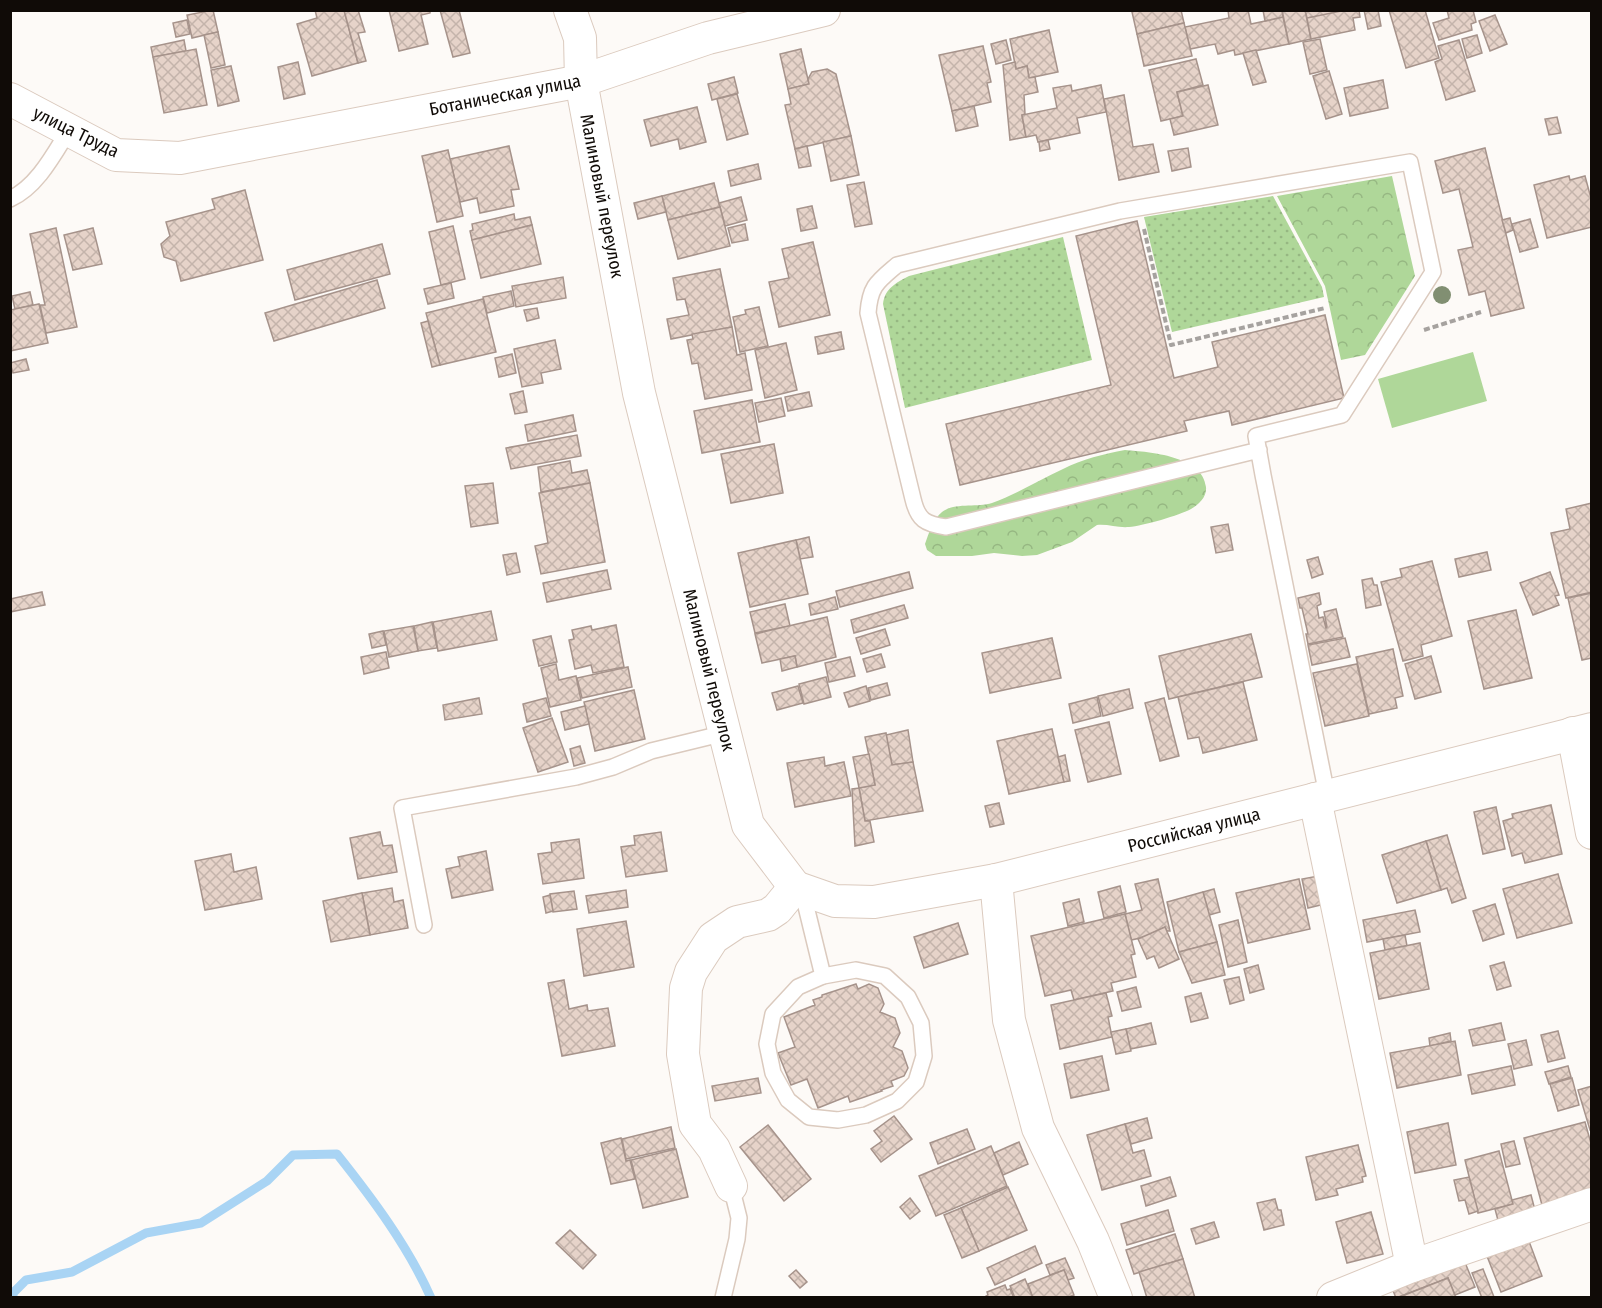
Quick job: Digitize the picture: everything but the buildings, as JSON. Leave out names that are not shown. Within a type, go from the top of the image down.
[{"type":"street","name":"Малиновый переулок","points":[[570,10],[580,38],[581,81],[639,393],[748,825],[798,888]]},
{"type":"street","name":"Ботаническая улица","points":[[180,158],[581,81],[708,38],[824,10]]},
{"type":"street","name":"улица Труда","points":[[10,99],[116,155],[180,158]]},
{"type":"street","name":"Российская улица","points":[[798,888],[835,901],[874,902],[996,880],[1582,731]]},
{"type":"street","points":[[1582,731],[1592,833]]},
{"type":"street","points":[[1321,797],[1412,1266]]},
{"type":"street","points":[[996,880],[1009,1020],[1038,1128],[1093,1241],[1116,1298]]},
{"type":"street","points":[[731,1186],[714,1149],[695,1124],[682,1054],[686,988],[691,972],[713,938],[736,922],[768,915],[798,888]]},
{"type":"street","points":[[1333,1298],[1412,1266],[1592,1204]]},
{"type":"lane","points":[[10,199],[18,196],[43,170],[69,130]]},
{"type":"lane","points":[[1259,450],[946,527],[929,524],[917,513],[868,313],[869,294],[897,265],[1139,208],[1410,162],[1432,272],[1342,415],[1256,436],[1259,450],[1321,797]]},
{"type":"lane","points":[[424,925],[402,808],[576,777],[613,767],[651,751],[725,733]]},
{"type":"lane","points":[[798,888],[823,976]]},
{"type":"lane","points":[[856,970],[885,976],[908,997],[921,1023],[924,1056],[916,1082],[897,1101],[866,1115],[838,1120],[809,1117],[788,1100],[773,1073],[767,1044],[773,1014],[798,987],[823,976],[856,970]]},
{"type":"lane","points":[[723,1298],[740,1218],[731,1186]]},
{"type":"path","points":[[1139,208],[1171,345],[1325,308]]},
{"type":"path","points":[[1389,340],[1481,312]]},
{"type":"green space","points":[[1392,176],[1415,276],[1365,355],[1341,360],[1325,286],[1277,196]]},
{"type":"green space","points":[[1273,196],[1322,287],[1324,297],[1172,332],[1144,217]]},
{"type":"green space","points":[[1063,237],[1092,360],[905,408],[883,304],[889,290],[909,276]]},
{"type":"green space","points":[[1473,352],[1487,401],[1392,428],[1378,379]]},
{"type":"green space","points":[[1125,450],[1161,454],[1186,462],[1196,468],[1203,477],[1206,487],[1204,497],[1191,509],[1152,522],[1129,527],[1097,525],[1072,542],[1037,555],[994,553],[972,556],[936,556],[927,550],[925,544],[936,518],[947,509],[992,503],[1078,462]]},
{"type":"waterway","points":[[13,1298],[13,1293],[26,1280],[72,1272],[146,1233],[201,1223],[267,1181],[293,1155],[337,1154],[400,1241],[431,1298]]}]
